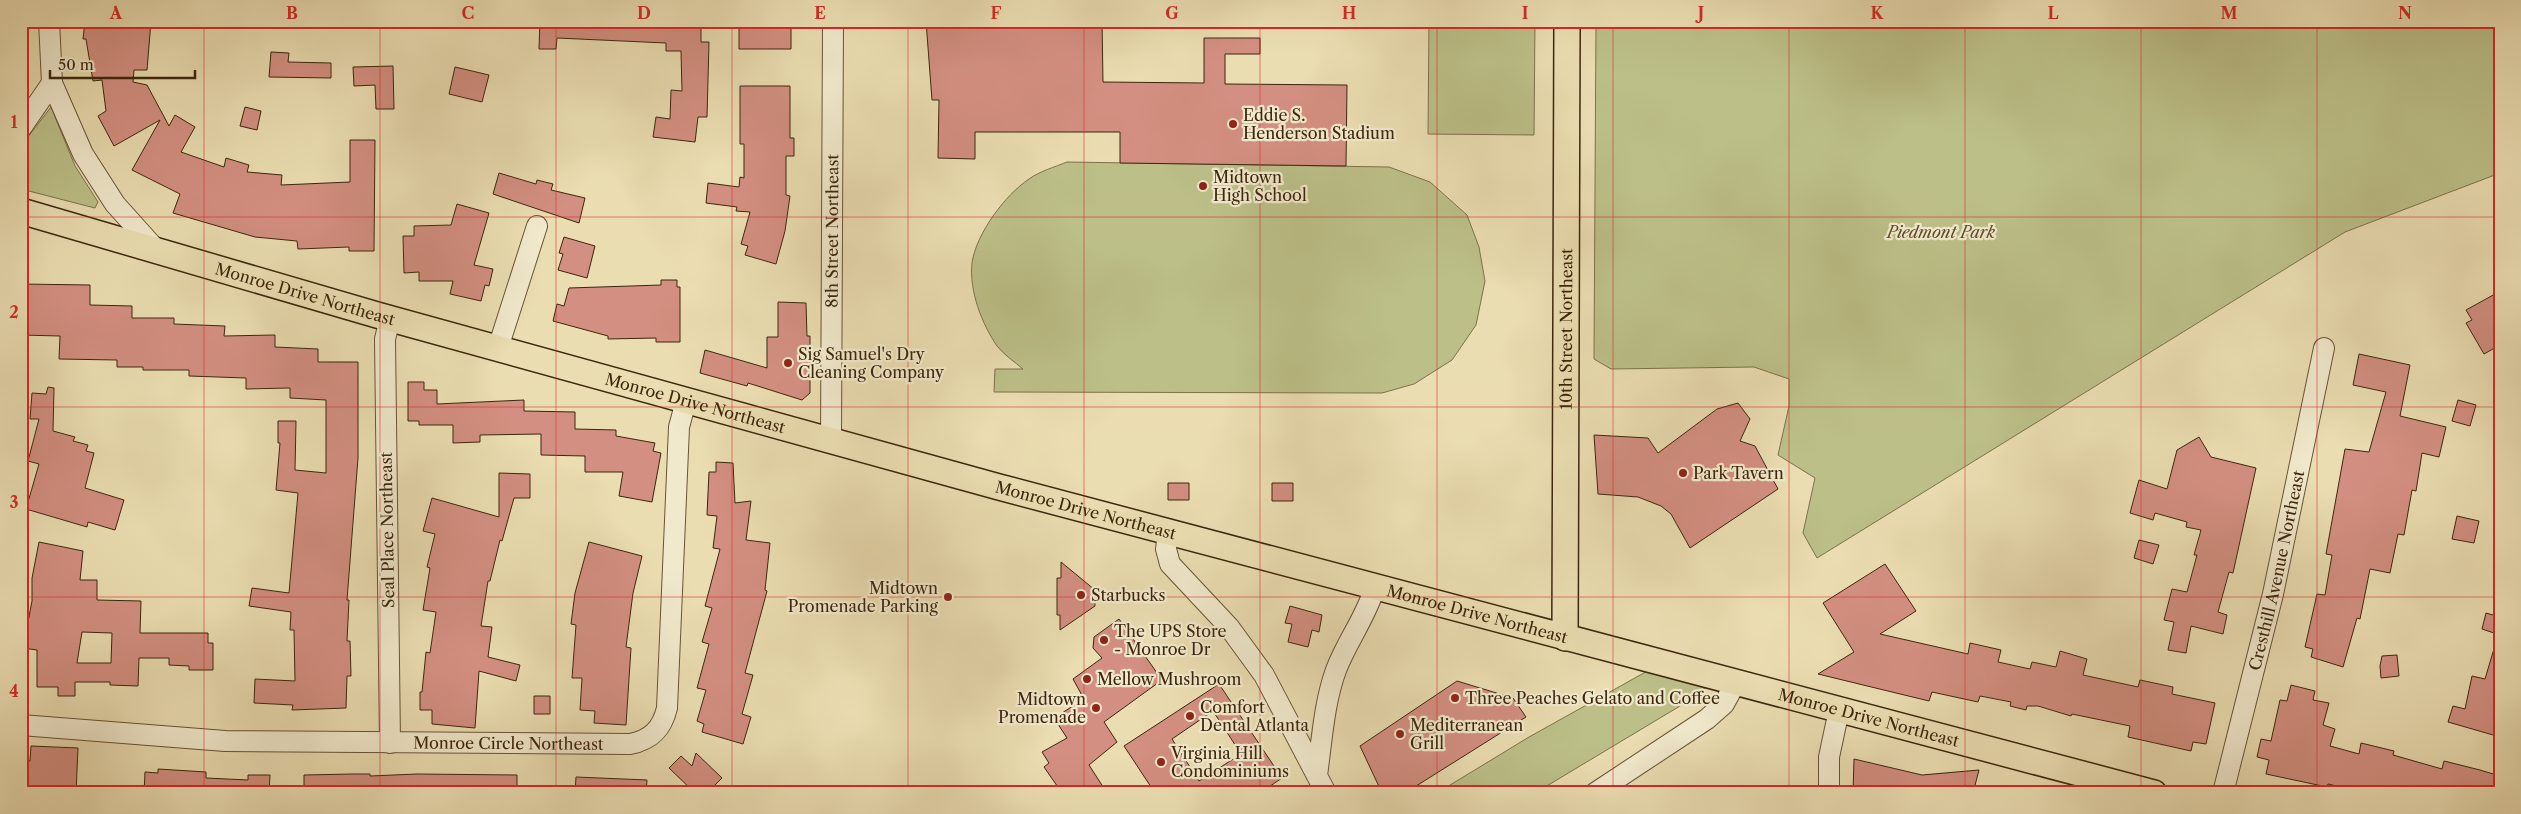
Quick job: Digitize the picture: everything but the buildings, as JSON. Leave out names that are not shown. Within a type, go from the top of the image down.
[{"type":"main road","name":"10th Street Northeast","points":[[1565,638],[1567,21]]},
{"type":"main road","name":"Monroe Drive Northeast","points":[[21,211],[159,253],[390,319],[1168,533],[2154,793]]},
{"type":"street","points":[[49,21],[52,82],[83,154],[115,204],[159,253]]},
{"type":"street","name":"8th Street Northeast","points":[[831,440],[833,21]]},
{"type":"street","points":[[21,128],[52,82]]},
{"type":"street","points":[[498,348],[537,226]]},
{"type":"street","name":"Seal Place Northeast","points":[[390,319],[386,339],[390,743]]},
{"type":"street","name":"Cresthill Avenue Northeast","points":[[2224,793],[2273,594],[2324,348]]},
{"type":"street","name":"Monroe Circle Northeast","points":[[21,725],[225,741],[630,744],[644,741],[658,730],[664,719],[666,708],[679,427],[686,401]]},
{"type":"street","points":[[1168,533],[1166,549],[1170,564],[1229,627],[1264,675],[1321,784]]},
{"type":"street","points":[[1321,784],[1329,693],[1350,637],[1370,605],[1375,588]]},
{"type":"street","points":[[1595,793],[1706,719],[1724,704],[1736,682]]},
{"type":"street","points":[[1830,793],[1829,757],[1839,710]]},
{"type":"green space","points":[[1429,21],[1535,21],[1534,135],[1428,134]]},
{"type":"green space","name":"Piedmont Park","points":[[1596,21],[2500,21],[2500,173],[2345,232],[1817,558],[1803,533],[1815,478],[1778,455],[1789,406],[1789,379],[1754,367],[1611,369],[1594,359]]},
{"type":"green space","points":[[51,107],[75,166],[98,202],[95,208],[21,189],[21,146]]},
{"type":"green space","points":[[1067,162],[1389,167],[1430,182],[1467,215],[1479,247],[1485,281],[1476,325],[1452,360],[1414,384],[1382,393],[994,392],[995,369],[1023,369],[997,346],[986,328],[978,307],[973,285],[972,263],[975,252],[985,228],[993,216],[1020,186],[1033,176]]},
{"type":"green space","points":[[1651,669],[1710,684],[1685,703],[1535,793],[1437,793],[1529,737]]},
{"type":"place","name":"Eddie S. Henderson Stadium","points":[[1233,124]]},
{"type":"place","name":"Midtown High School","points":[[1203,186]]},
{"type":"place","name":"Sig Samuel's Dry Cleaning Company","points":[[788,363]]},
{"type":"place","name":"Park Tavern","points":[[1683,473]]},
{"type":"place","name":"Starbucks","points":[[1081,595]]},
{"type":"place","name":"Midtown Promenade Parking","points":[[948,597]]},
{"type":"place","name":"The UPS Store - Monroe Dr","points":[[1104,640]]},
{"type":"place","name":"Mellow Mushroom","points":[[1087,679]]},
{"type":"place","name":"Three Peaches Gelato and Coffee","points":[[1455,698]]},
{"type":"place","name":"Midtown Promenade","points":[[1096,708]]},
{"type":"place","name":"Comfort Dental Atlanta","points":[[1190,716]]},
{"type":"place","name":"Mediterranean Grill","points":[[1400,734]]},
{"type":"place","name":"Virginia Hill Condominiums","points":[[1161,762]]}]
